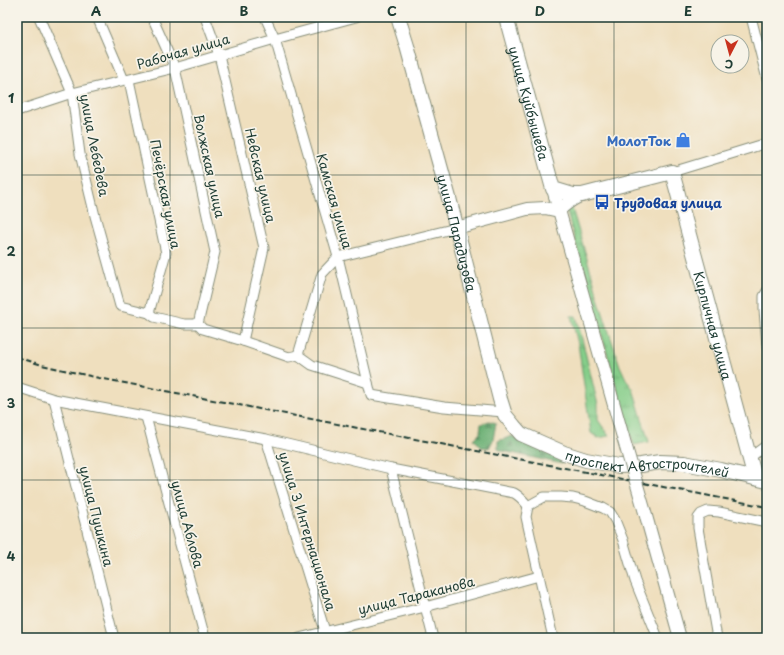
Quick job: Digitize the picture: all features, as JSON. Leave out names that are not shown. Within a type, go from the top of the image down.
[{"type":"highway","name":"улица Парадизова","points":[[398,17],[456,228],[504,412],[521,434],[530,439]]},
{"type":"highway","name":"улица Куйбышева","points":[[507,20],[554,189]]},
{"type":"highway","points":[[554,189],[573,195],[582,196],[672,172]]},
{"type":"highway","name":"Кирпичная улица","points":[[672,172],[749,458],[761,480]]},
{"type":"highway","name":"проспект Автостроителей","points":[[530,439],[586,460],[608,464],[628,466],[660,462],[684,463],[761,480]]},
{"type":"main road","points":[[527,209],[543,200],[554,189]]},
{"type":"main road","points":[[554,189],[680,638]]},
{"type":"main road","points":[[559,211],[575,198],[582,196]]},
{"type":"main road","points":[[456,228],[527,209],[545,208],[559,211]]},
{"type":"street","name":"улица Лебедева","points":[[39,17],[72,93],[80,154],[120,306],[149,313]]},
{"type":"street","name":"Печёрская улица","points":[[96,17],[127,80],[166,253],[149,313]]},
{"type":"street","name":"Волжская улица","points":[[152,17],[175,68],[215,252],[198,324]]},
{"type":"street","name":"Невская улица","points":[[205,17],[219,55],[264,248],[243,341]]},
{"type":"street","name":"Камская улица","points":[[265,17],[275,39],[338,257],[372,395],[444,407],[504,412]]},
{"type":"street","name":"Рабочая улица","points":[[17,111],[72,93],[175,68],[356,17]]},
{"type":"street","points":[[751,17],[767,79]]},
{"type":"street","points":[[672,172],[767,143]]},
{"type":"street","points":[[298,355],[322,274],[338,257],[456,228]]},
{"type":"street","points":[[767,291],[764,296],[764,310],[767,346]]},
{"type":"street","points":[[149,313],[154,317],[184,324],[198,324],[203,330],[243,341],[289,358],[298,355]]},
{"type":"street","points":[[298,355],[312,365],[368,382]]},
{"type":"street","points":[[17,387],[54,399],[266,439],[392,469],[519,495],[528,506],[526,517],[553,638]]},
{"type":"street","name":"улица Пушкина","points":[[54,399],[114,638]]},
{"type":"street","name":"улица Аблова","points":[[146,417],[205,638]]},
{"type":"street","name":"улица 3 Интернационала","points":[[266,439],[325,631]]},
{"type":"street","points":[[749,458],[767,445]]},
{"type":"street","points":[[392,469],[433,638]]},
{"type":"street","points":[[528,506],[544,497],[561,497],[585,501],[610,512],[623,540],[635,580],[658,638]]},
{"type":"street","points":[[718,638],[698,528],[698,518],[701,514],[708,511],[767,522]]},
{"type":"street","name":"улица Тараканова","points":[[299,638],[425,607],[539,576]]},
{"type":"green space","points":[[571,205],[620,366],[627,381],[633,389],[649,442],[634,445],[628,427],[566,209]]},
{"type":"green space","points":[[571,316],[576,316],[598,405],[598,420],[609,436],[598,438],[591,433],[578,344]]},
{"type":"green space","points":[[489,421],[496,423],[493,440],[489,448],[481,447],[474,439],[480,433],[481,424]]},
{"type":"green space","points":[[512,436],[565,460],[562,464],[498,449],[498,441]]},
{"type":"railway","points":[[17,357],[42,365],[99,378],[767,507]]},
{"type":"place","name":"МолотТок","points":[[683,140]]},
{"type":"place","name":"Трудовая улица","points":[[602,202]]}]
